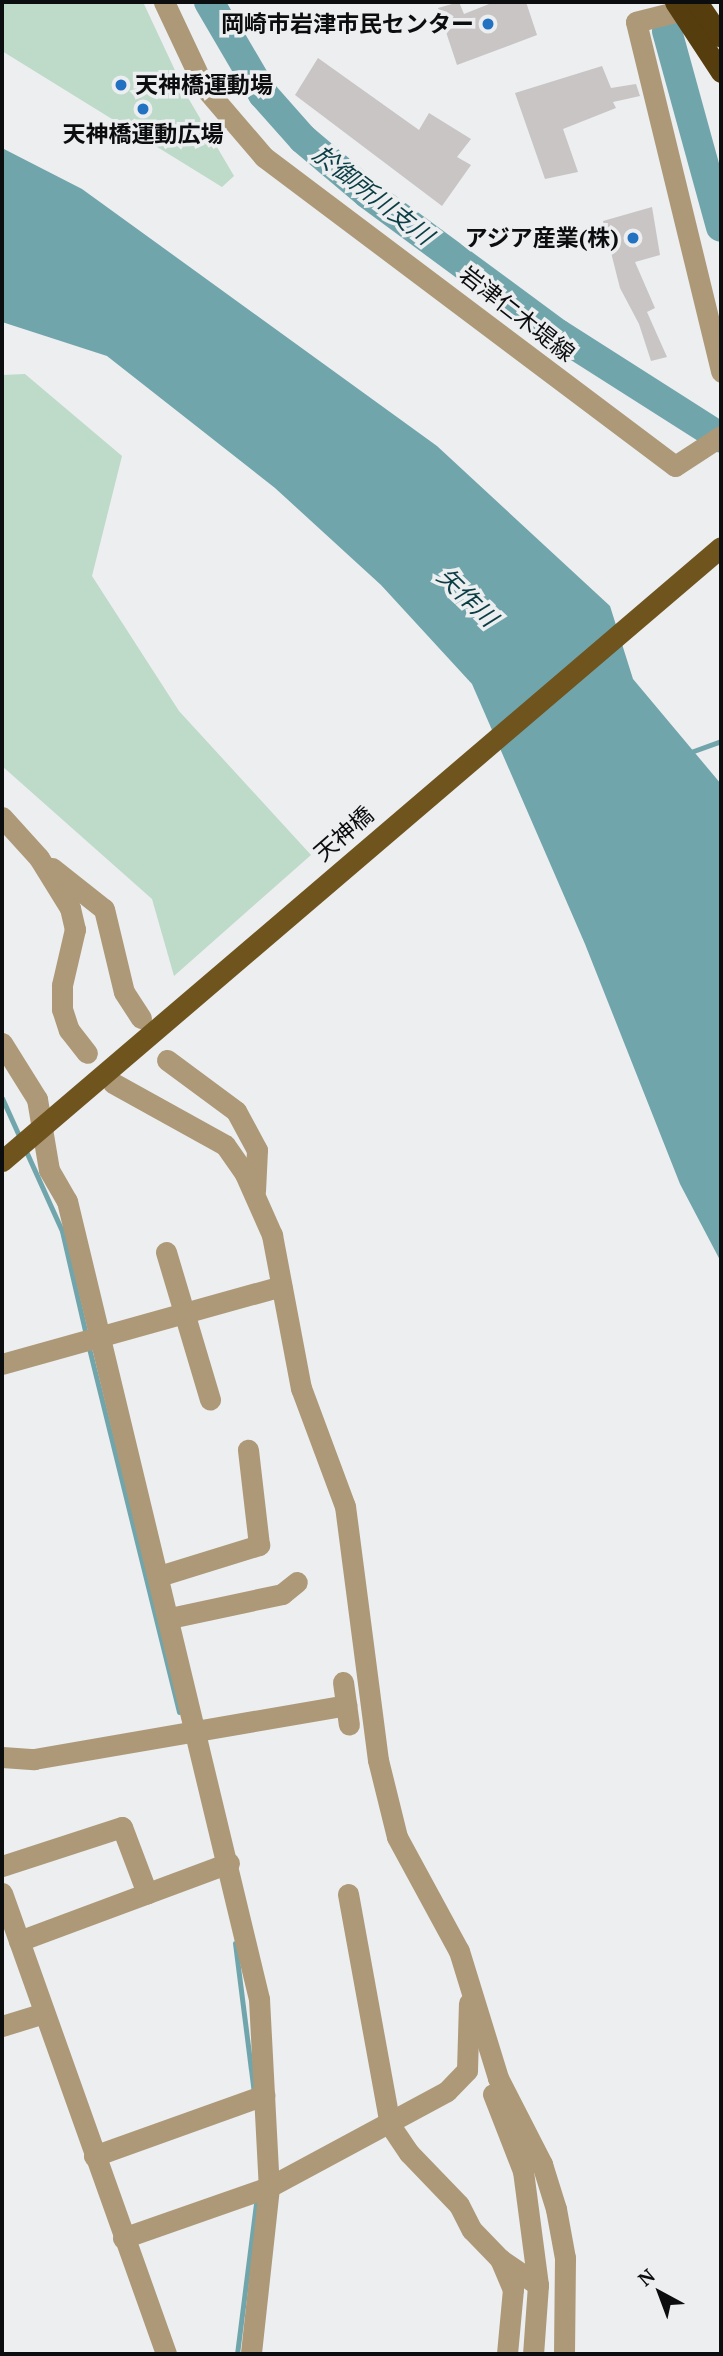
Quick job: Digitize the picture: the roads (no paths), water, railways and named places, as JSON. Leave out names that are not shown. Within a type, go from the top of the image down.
[{"type":"highway","points":[[684,3],[721,37]]},
{"type":"highway","points":[[684,3],[721,72]]},
{"type":"main road","name":"天神橋","points":[[2,1161],[721,547]]},
{"type":"street","name":"岩津仁木堤線","points":[[164,2],[204,87],[264,157],[674,466],[721,436]]},
{"type":"street","points":[[684,3],[636,22],[721,372]]},
{"type":"street","points":[[2,817],[39,858],[70,908],[75,929],[62,985],[62,1009],[69,1030],[87,1053]]},
{"type":"street","points":[[39,858],[104,908],[124,992],[141,1018]]},
{"type":"street","points":[[2,1043],[11,1078],[37,1099],[49,1170],[67,1201],[197,1727],[259,1999],[269,2187],[251,2354]]},
{"type":"street","points":[[167,1060],[236,1111],[257,1150],[255,1197]]},
{"type":"street","points":[[113,1083],[225,1145],[255,1197],[272,1235],[301,1388],[345,1506],[378,1760],[397,1837],[459,1951],[494,2064],[542,2164],[556,2209],[565,2258],[564,2354]]},
{"type":"street","points":[[166,1252],[187,1313],[210,1400]]},
{"type":"street","points":[[2,1364],[281,1286]]},
{"type":"street","points":[[159,1577],[259,1545],[248,1450]]},
{"type":"street","points":[[170,1618],[282,1594],[296,1582]]},
{"type":"street","points":[[2,1757],[34,1759],[197,1727],[347,1715],[343,1682]]},
{"type":"street","points":[[2,1866],[122,1827],[147,1893]]},
{"type":"street","points":[[19,1941],[229,1863]]},
{"type":"street","points":[[2,1892],[166,2354]]},
{"type":"street","points":[[348,1894],[390,2125],[500,2259],[513,2289],[507,2354]]},
{"type":"street","points":[[123,2238],[269,2187],[390,2125],[447,2091],[467,2070],[470,1986]]},
{"type":"street","points":[[2,2026],[44,2013]]},
{"type":"street","points":[[494,2064],[492,2092],[523,2171],[538,2285],[533,2354]]},
{"type":"street","points":[[94,2156],[264,2095]]},
{"type":"street","points":[[500,2259],[538,2285]]},
{"type":"water","name":"矢作川","points":[[2,148],[82,189],[437,446],[610,606],[633,679],[721,784],[721,1262],[680,1184],[585,944],[472,684],[381,585],[275,488],[107,356],[2,322]]},
{"type":"waterway","name":"於御所川支川","points":[[209,2],[263,94],[303,139],[368,194],[558,334],[721,438]]},
{"type":"waterway","points":[[667,31],[721,227]]},
{"type":"waterway","points":[[688,753],[721,741]]},
{"type":"waterway","points":[[2,1098],[21,1140]]},
{"type":"waterway","points":[[25,1149],[62,1231],[86,1335]]},
{"type":"waterway","points":[[88,1344],[179,1712]]},
{"type":"waterway","points":[[235,1943],[254,2093]]},
{"type":"waterway","points":[[237,2354],[257,2196]]},
{"type":"place","name":"岡崎市岩津市民センター","points":[[488,24]]},
{"type":"place","name":"天神橋運動場","points":[[121,85]]},
{"type":"place","name":"天神橋運動広場","points":[[143,109]]},
{"type":"place","name":"アジア産業(株)","points":[[633,238]]}]
